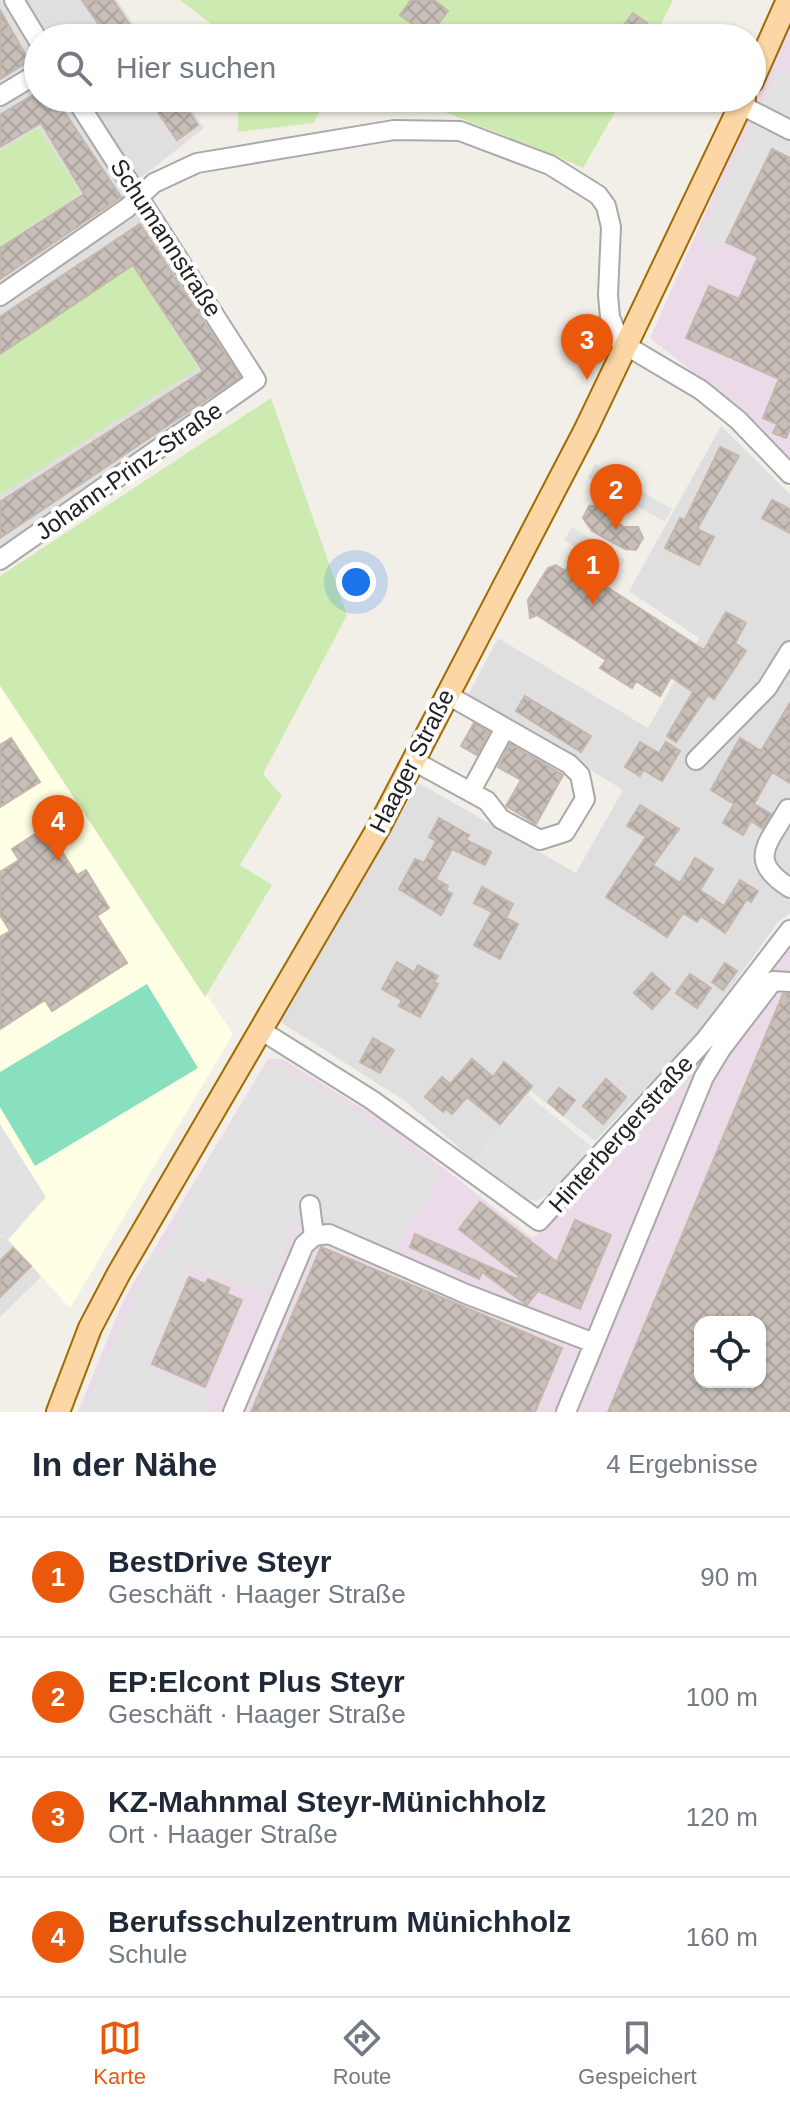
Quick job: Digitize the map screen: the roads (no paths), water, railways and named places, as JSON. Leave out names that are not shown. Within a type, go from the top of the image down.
[{"type":"main road","points":[[766,50],[788,0]]},
{"type":"main road","name":"Haager Straße","points":[[58,1412],[90,1328],[119,1273],[343,893],[626,347],[738,112]]},
{"type":"street","points":[[14,0],[28,24]]},
{"type":"street","points":[[0,96],[24,81]]},
{"type":"street","name":"Schumannstraße","points":[[84,112],[256,380]]},
{"type":"street","points":[[761,112],[790,130]]},
{"type":"street","points":[[0,296],[171,173],[219,157],[394,130],[439,129],[483,138],[550,165],[586,184],[606,206],[611,227],[610,317],[614,334],[626,347],[701,390],[738,420],[790,474]]},
{"type":"street","name":"Johann-Prinz-Straße","points":[[0,560],[253,386],[256,380]]},
{"type":"street","points":[[696,760],[761,695],[790,651]]},
{"type":"street","points":[[412,760],[487,801],[501,819],[540,840],[565,832],[585,799],[580,775],[569,764],[446,694]]},
{"type":"street","points":[[471,791],[505,728]]},
{"type":"street","points":[[788,809],[762,861],[766,870],[790,888]]},
{"type":"street","name":"Hinterbergerstraße","points":[[262,1031],[372,1100],[534,1220],[544,1219],[706,1039],[790,930]]},
{"type":"street","points":[[566,1412],[713,1061],[773,981],[790,982]]},
{"type":"street","points":[[310,1205],[314,1236]]},
{"type":"street","points":[[233,1412],[304,1245],[314,1236],[329,1234],[466,1294],[594,1343]]},
{"type":"place","name":"KZ-Mahnmal Steyr-Münichholz","points":[[587,380]]},
{"type":"place","name":"EP:Elcont Plus Steyr","points":[[616,530]]},
{"type":"place","name":"BestDrive Steyr","points":[[593,605]]},
{"type":"place","name":"Berufsschulzentrum Münichholz","points":[[58,861]]}]
